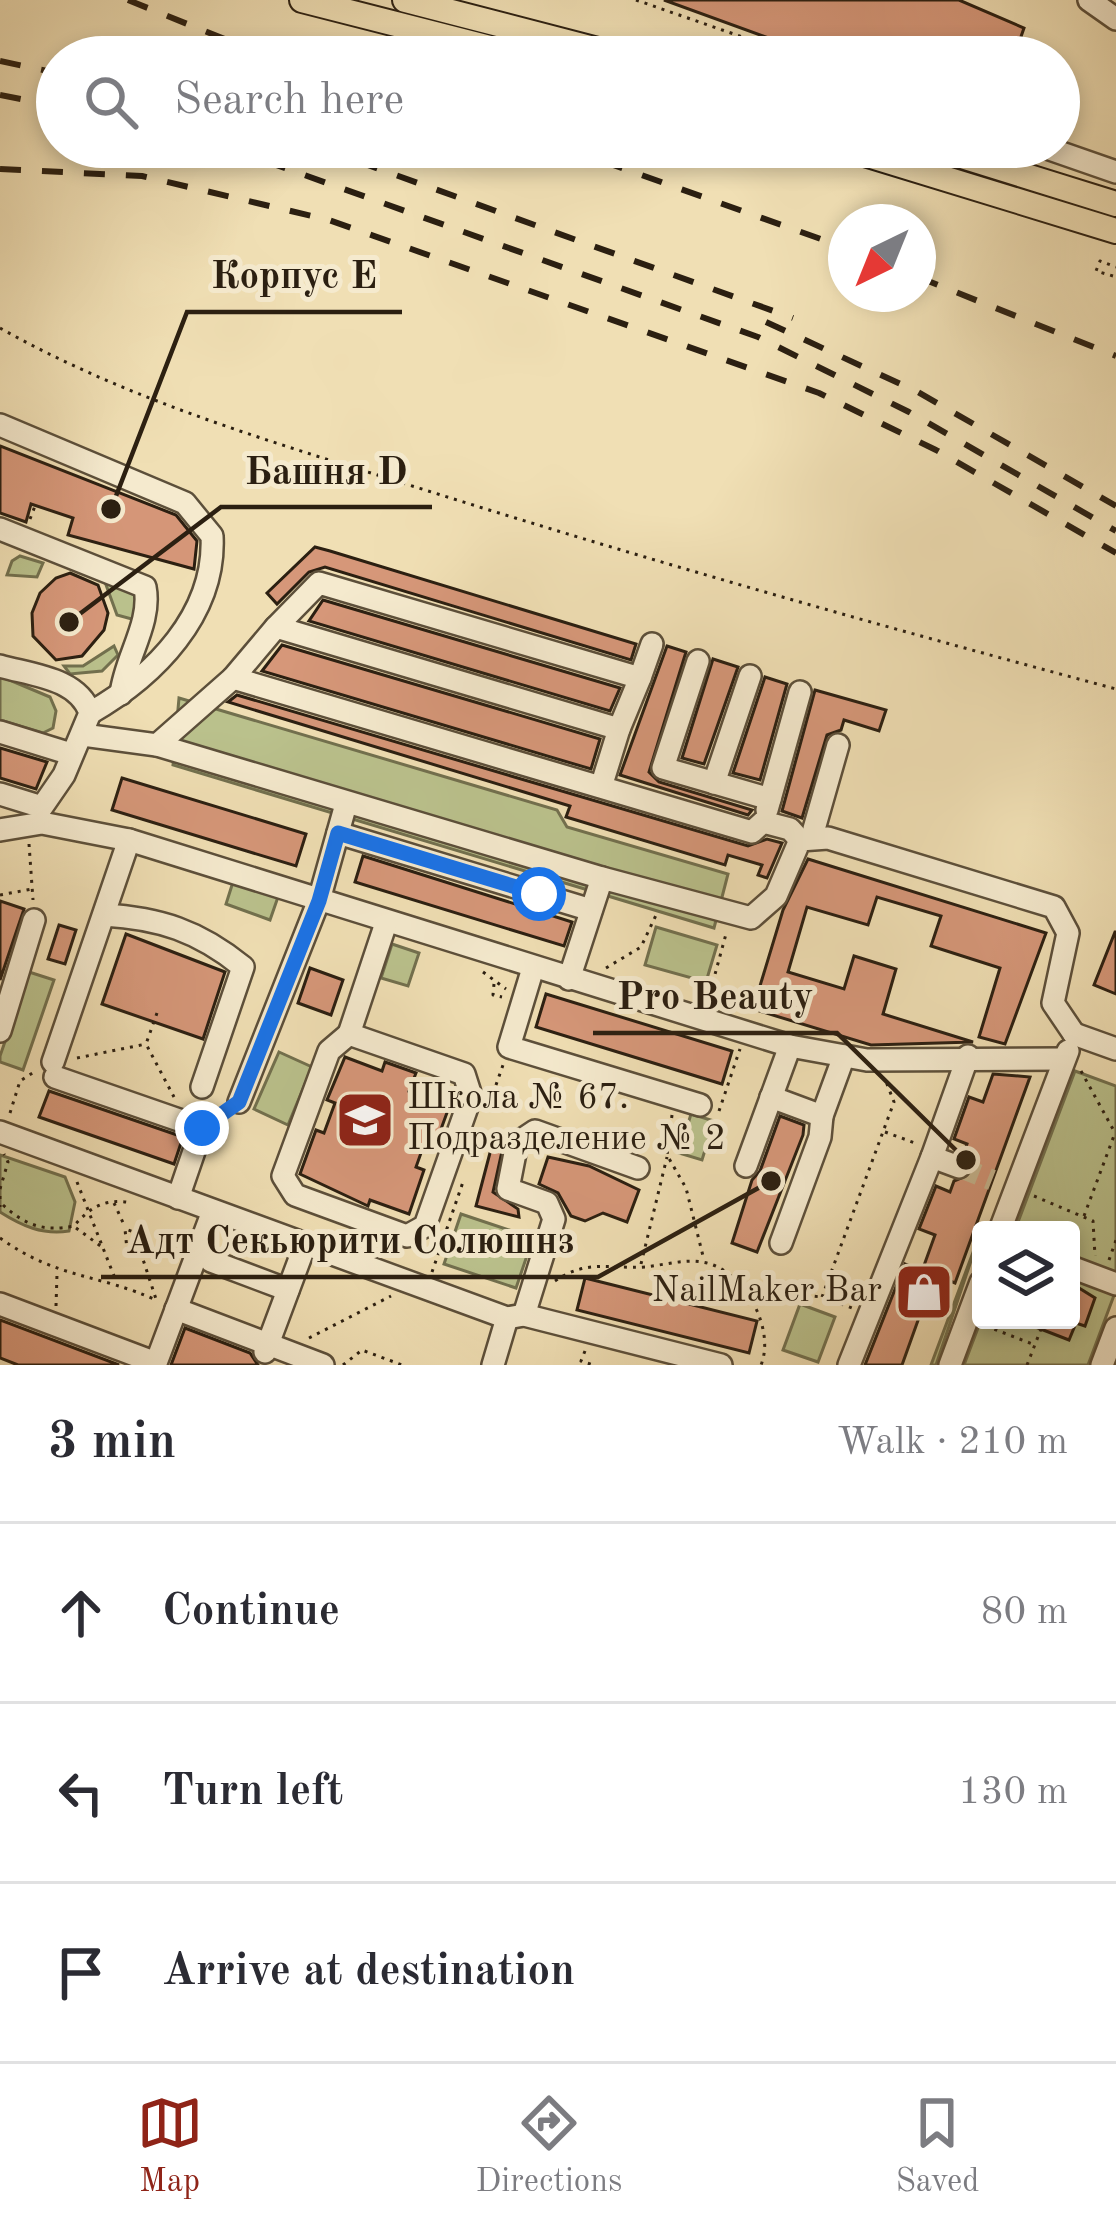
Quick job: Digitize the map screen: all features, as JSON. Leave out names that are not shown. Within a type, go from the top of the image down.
[{"type":"main road","points":[[302,0],[443,36]]},
{"type":"main road","points":[[405,0],[544,36]]},
{"type":"main road","points":[[913,168],[1116,234]]},
{"type":"main road","points":[[1005,168],[1116,200]]},
{"type":"street","points":[[1089,0],[1116,19]]},
{"type":"street","points":[[1080,160],[1116,172]]},
{"type":"street","points":[[0,425],[185,503],[212,536],[205,599],[176,639],[122,694],[90,712],[64,775],[42,807],[0,794]]},
{"type":"street","points":[[0,529],[139,580],[145,587],[146,613],[128,652],[122,694]]},
{"type":"street","points":[[157,745],[233,678],[243,659],[319,583],[640,678]]},
{"type":"street","points":[[276,627],[619,729]]},
{"type":"street","points":[[601,787],[652,644]]},
{"type":"street","points":[[698,661],[663,769],[714,783],[790,829],[1054,907],[1068,933],[1053,1003],[1074,1034],[1116,1049]]},
{"type":"street","points":[[0,666],[70,686],[84,695],[90,712]]},
{"type":"street","points":[[714,783],[750,676]]},
{"type":"street","points":[[233,678],[752,832],[766,811],[800,692]]},
{"type":"street","points":[[0,732],[77,744],[157,745],[346,804],[751,918],[776,896],[807,834],[838,745]]},
{"type":"street","points":[[239,1102],[319,901],[346,804]]},
{"type":"street","points":[[0,830],[28,825],[81,829],[129,841],[790,1046],[878,1059],[968,1056],[1071,1062]]},
{"type":"street","points":[[338,833],[591,910]]},
{"type":"street","points":[[129,841],[54,1069],[202,1128],[171,1195]]},
{"type":"street","points":[[578,982],[602,878]]},
{"type":"street","points":[[104,915],[148,917],[206,937],[242,967],[202,1087]]},
{"type":"street","points":[[0,1031],[34,920]]},
{"type":"street","points":[[349,1034],[464,1074],[471,1096],[424,1226],[406,1236],[295,1195],[283,1176],[329,1051],[349,1034],[386,922]]},
{"type":"street","points":[[533,968],[509,1047],[700,1105]]},
{"type":"street","points":[[1004,1221],[1071,1062],[1074,1034]]},
{"type":"street","points":[[746,1166],[790,1046]]},
{"type":"street","points":[[781,1243],[844,1055]]},
{"type":"street","points":[[849,1365],[968,1056]]},
{"type":"street","points":[[771,1097],[822,1116]]},
{"type":"street","points":[[494,1365],[554,1219],[547,1203],[508,1189],[518,1143],[535,1131],[638,1168]]},
{"type":"street","points":[[0,1132],[414,1284],[721,1365]]},
{"type":"street","points":[[934,1154],[959,1167]]},
{"type":"street","points":[[992,1180],[1016,1189]]},
{"type":"street","points":[[0,1304],[155,1363],[166,1305],[213,1210]]},
{"type":"street","points":[[273,1349],[305,1245]]},
{"type":"street","points":[[211,1261],[288,1290]]},
{"type":"street","points":[[166,1305],[323,1365]]},
{"type":"street","points":[[950,1365],[972,1305]]},
{"type":"street","points":[[1102,1365],[1116,1328]]},
{"type":"path","points":[[636,0],[740,36]]},
{"type":"path","points":[[1113,276],[1096,271],[1100,261],[1116,266]]},
{"type":"path","points":[[0,328],[72,369],[216,424],[709,580],[1116,689]]},
{"type":"path","points":[[28,825],[34,920]]},
{"type":"path","points":[[0,896],[32,889]]},
{"type":"path","points":[[578,982],[647,940],[664,894]]},
{"type":"path","points":[[703,1019],[715,962],[733,913]]},
{"type":"path","points":[[157,1013],[146,1045],[174,1097]]},
{"type":"path","points":[[700,1105],[721,1112],[745,1034]]},
{"type":"path","points":[[822,1297],[894,1102],[878,1059]]},
{"type":"path","points":[[1071,1062],[1115,1133],[1084,1216]]},
{"type":"path","points":[[640,1268],[667,1155],[674,1097]]},
{"type":"path","points":[[883,1131],[934,1154]]},
{"type":"path","points":[[667,1155],[686,1188],[704,1262],[742,1290],[767,1331],[761,1365]]},
{"type":"path","points":[[8,1162],[1,1206],[25,1224],[74,1226],[104,1248]]},
{"type":"path","points":[[1016,1189],[1093,1221],[1106,1280]]},
{"type":"path","points":[[74,1226],[88,1209],[112,1199],[137,1204],[171,1195]]},
{"type":"path","points":[[112,1199],[125,1228],[127,1250],[137,1255]]},
{"type":"path","points":[[88,1209],[116,1281]]},
{"type":"path","points":[[125,1228],[134,1232],[137,1255],[166,1305]]},
{"type":"path","points":[[0,1238],[57,1272],[116,1281],[166,1305]]},
{"type":"path","points":[[520,1311],[582,1265],[640,1268],[704,1262]]},
{"type":"path","points":[[56,1325],[57,1272]]},
{"type":"path","points":[[273,1349],[414,1284]]},
{"type":"path","points":[[742,1290],[822,1297],[868,1313]]},
{"type":"path","points":[[967,1318],[1034,1345]]},
{"type":"path","points":[[1027,1365],[1040,1329]]},
{"type":"path","points":[[344,1365],[362,1350],[402,1365]]},
{"type":"green space","points":[[20,556],[43,563],[37,577],[7,575],[12,561]]},
{"type":"green space","points":[[105,582],[136,589],[139,621],[117,615]]},
{"type":"green space","points":[[114,646],[118,655],[102,671],[70,674],[64,666],[83,666]]},
{"type":"green space","points":[[0,676],[50,697],[56,711],[53,728],[43,733],[0,720]]},
{"type":"green space","points":[[179,698],[557,810],[567,827],[728,874],[714,928],[173,765]]},
{"type":"green space","points":[[233,882],[278,897],[270,920],[226,904]]},
{"type":"green space","points":[[656,927],[717,945],[706,982],[645,965]]},
{"type":"green space","points":[[392,944],[419,953],[408,986],[381,978]]},
{"type":"green space","points":[[29,972],[54,980],[23,1070],[0,1062],[0,1056]]},
{"type":"green space","points":[[279,1052],[312,1067],[288,1125],[254,1109]]},
{"type":"green space","points":[[1075,1071],[1116,1086],[1116,1290],[1088,1365],[964,1365],[978,1329],[1080,1329],[1080,1221],[1018,1221]]},
{"type":"green space","points":[[691,1114],[714,1121],[702,1160],[679,1153]]},
{"type":"green space","points":[[0,1155],[65,1177],[75,1202],[69,1231],[33,1228],[0,1212]]},
{"type":"green space","points":[[461,1214],[533,1238],[516,1288],[444,1264]]},
{"type":"green space","points":[[972,1255],[936,1365],[931,1365]]},
{"type":"green space","points":[[800,1304],[835,1317],[818,1362],[783,1350]]},
{"type":"building","points":[[664,0],[959,0],[1024,28],[1021,36],[763,36]]},
{"type":"building","points":[[0,446],[176,515],[197,541],[194,569],[68,535],[73,518],[31,504],[26,522],[0,513]]},
{"type":"building","points":[[315,547],[636,644],[631,660],[325,567],[309,572],[277,604],[267,593]]},
{"type":"building","points":[[70,573],[98,585],[108,613],[104,630],[82,656],[56,660],[33,636],[32,613],[40,593],[56,578]]},
{"type":"building","points":[[323,600],[620,688],[610,711],[309,621]]},
{"type":"building","points":[[282,645],[600,739],[591,769],[262,671]]},
{"type":"building","points":[[667,646],[686,652],[649,772],[659,782],[752,810],[748,815],[620,775]]},
{"type":"building","points":[[713,659],[738,667],[704,764],[682,758]]},
{"type":"building","points":[[765,677],[787,684],[760,780],[733,773]]},
{"type":"building","points":[[815,690],[886,710],[879,731],[844,720],[841,730],[827,735],[802,818],[782,811]]},
{"type":"building","points":[[237,695],[748,846],[767,839],[782,843],[767,878],[758,875],[762,865],[728,855],[725,865],[566,817],[570,806],[228,702]]},
{"type":"building","points":[[0,748],[47,762],[36,789],[0,778]]},
{"type":"building","points":[[122,778],[306,834],[296,866],[112,810]]},
{"type":"building","points":[[363,856],[572,922],[564,946],[355,882]]},
{"type":"building","points":[[808,859],[1046,933],[1005,1044],[979,1037],[1000,968],[931,946],[941,916],[877,897],[868,925],[807,907],[788,972],[844,989],[854,956],[896,969],[883,1014],[973,1042],[871,1045],[753,1009],[783,910]]},
{"type":"building","points":[[0,901],[24,909],[0,980]]},
{"type":"building","points":[[59,925],[76,930],[65,964],[48,959]]},
{"type":"building","points":[[1116,932],[1116,994],[1094,985]]},
{"type":"building","points":[[126,934],[225,972],[203,1039],[102,1004]]},
{"type":"building","points":[[310,968],[343,980],[331,1015],[298,1003]]},
{"type":"building","points":[[546,994],[732,1051],[722,1084],[536,1027]]},
{"type":"building","points":[[345,1057],[382,1071],[385,1062],[416,1073],[409,1091],[452,1099],[437,1140],[427,1136],[416,1167],[424,1170],[409,1214],[370,1200],[368,1206],[300,1174],[316,1130],[324,1133],[335,1103],[327,1100]]},
{"type":"building","points":[[993,1074],[1030,1077],[978,1221],[972,1221],[972,1236],[955,1283],[940,1277],[936,1289],[930,1287],[902,1365],[865,1365],[905,1264],[922,1271],[935,1235],[919,1229],[936,1186],[950,1192],[954,1181],[973,1173],[973,1163],[964,1153],[967,1144],[954,1139],[969,1097],[983,1102]]},
{"type":"building","points":[[49,1091],[183,1137],[174,1164],[39,1117]]},
{"type":"building","points":[[780,1116],[804,1125],[803,1135],[757,1252],[732,1243]]},
{"type":"building","points":[[496,1130],[506,1133],[493,1192],[518,1209],[519,1217],[476,1206]]},
{"type":"building","points":[[548,1157],[589,1166],[639,1190],[627,1222],[603,1213],[585,1221],[571,1216],[558,1193],[539,1184]]},
{"type":"building","points":[[585,1278],[757,1321],[749,1353],[577,1310]]},
{"type":"building","points":[[1080,1289],[1095,1298],[1085,1326],[1080,1324]]},
{"type":"building","points":[[0,1320],[119,1365],[18,1365],[0,1358]]},
{"type":"building","points":[[185,1328],[250,1353],[258,1365],[171,1365]]},
{"type":"building","points":[[1041,1329],[1074,1329],[1069,1340]]},
{"type":"tunnel","points":[[959,1167],[992,1180]]},
{"type":"railway","points":[[128,0],[217,36]]},
{"type":"railway","points":[[0,61],[36,69]]},
{"type":"railway","points":[[0,95],[36,102]]},
{"type":"railway","points":[[285,168],[758,337],[909,412],[1116,531]]},
{"type":"railway","points":[[376,168],[793,318]]},
{"type":"railway","points":[[622,168],[828,242]]},
{"type":"railway","points":[[0,169],[142,176],[329,220],[819,393],[936,450],[1116,553]]},
{"type":"railway","points":[[936,284],[1116,356]]},
{"type":"railway","points":[[766,322],[918,392],[1116,506]]},
{"type":"place","name":"Корпус E","points":[[111,509]]},
{"type":"place","name":"Башня D","points":[[69,622]]},
{"type":"place","name":"Школа № 67. Подразделение № 2","points":[[365,1120]]},
{"type":"place","name":"Pro Beauty","points":[[966,1160]]},
{"type":"place","name":"Адт Секьюрити Солюшнз","points":[[771,1181]]},
{"type":"place","name":"NailMaker Bar","points":[[924,1292]]},
{"type":"route","points":[[202,1128],[224,1107],[239,1102],[319,901],[338,833],[539,894]]}]
